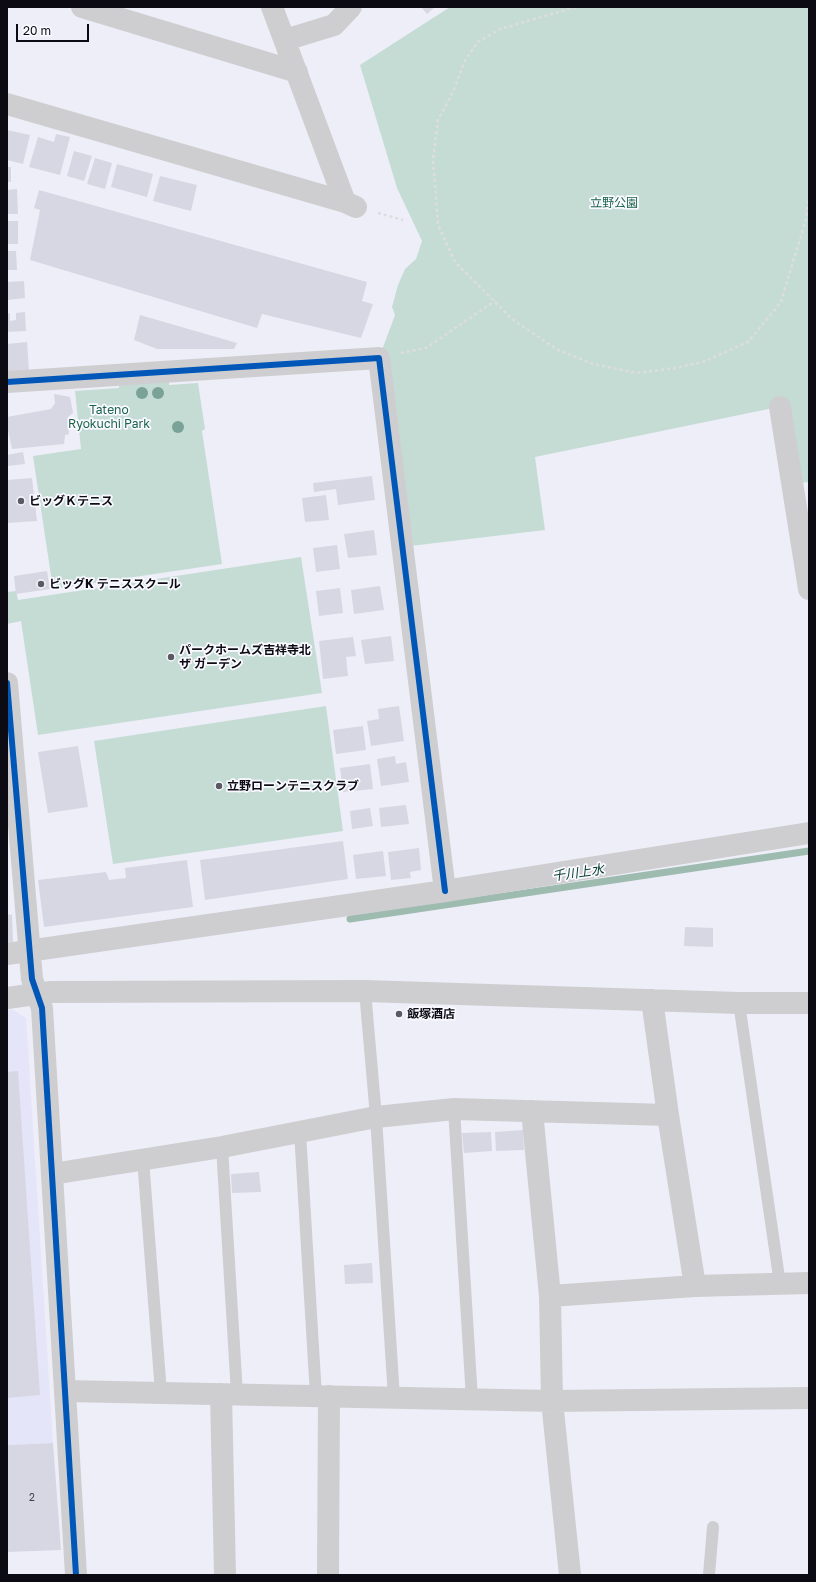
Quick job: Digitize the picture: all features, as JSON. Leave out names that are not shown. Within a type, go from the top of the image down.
[{"type":"street","points":[[82,7],[298,72]]},
{"type":"street","points":[[7,104],[351,204],[272,7]]},
{"type":"street","points":[[285,40],[334,25],[351,7]]},
{"type":"street","points":[[7,382],[379,358],[444,890]]},
{"type":"street","points":[[780,407],[806,546],[809,589]]},
{"type":"street","points":[[7,683],[32,979],[42,1008],[76,1575]]},
{"type":"street","points":[[7,954],[30,949],[444,890],[809,834]]},
{"type":"street","points":[[7,998],[36,993],[365,991],[738,1003],[809,1003]]},
{"type":"street","points":[[652,1000],[668,1115],[696,1286]]},
{"type":"street","points":[[52,1174],[222,1147],[376,1117],[454,1109],[668,1115]]},
{"type":"street","points":[[532,1111],[550,1296],[552,1401],[570,1575]]},
{"type":"street","points":[[550,1296],[696,1286],[809,1283]]},
{"type":"street","points":[[66,1391],[552,1401],[809,1398]]},
{"type":"street","points":[[225,1575],[229,1394]]},
{"type":"street","points":[[323,1396],[328,1575]]},
{"type":"lane","points":[[365,991],[376,1117],[394,1398]]},
{"type":"lane","points":[[738,1003],[780,1284]]},
{"type":"lane","points":[[454,1109],[472,1399]]},
{"type":"lane","points":[[300,1132],[323,1396]]},
{"type":"lane","points":[[222,1147],[229,1394]]},
{"type":"lane","points":[[143,1159],[160,1393]]},
{"type":"lane","points":[[709,1575],[713,1527]]},
{"type":"path","points":[[576,7],[500,29],[478,42],[465,60],[453,92],[438,120],[433,160],[438,225],[455,262],[512,319],[558,350],[593,364],[636,373],[675,368],[703,362],[748,342],[781,302],[806,219],[809,195]]},
{"type":"path","points":[[379,358],[426,348],[495,301]]},
{"type":"shaded area","points":[[12,1009],[26,1018],[53,1443],[7,1445],[7,1010]]},
{"type":"green space","name":"立野公園","points":[[450,7],[809,7],[809,482],[800,483],[788,405],[535,457],[545,530],[402,547],[379,358],[395,315],[392,307],[398,285],[405,269],[416,259],[422,241],[397,188],[360,65]]},
{"type":"green space","name":"Tateno Ryokuchi Park","points":[[169,381],[169,385],[198,383],[205,429],[202,431],[222,564],[53,589],[33,456],[81,449],[75,391],[119,388],[119,384]]},
{"type":"green space","name":"パークホームズ吉祥寺北 ザ ガーデン","points":[[301,557],[322,693],[38,735],[21,621],[7,624],[7,592],[16,591],[18,600]]},
{"type":"green space","name":"立野ローンテニスクラブ","points":[[326,706],[343,831],[113,864],[94,741]]},
{"type":"building","points":[[421,7],[435,7],[427,14]]},
{"type":"building","points":[[7,130],[30,135],[23,164],[7,160]]},
{"type":"building","points":[[56,134],[70,137],[60,175],[29,167],[38,137],[54,142]]},
{"type":"building","points":[[74,151],[92,156],[84,181],[67,176]]},
{"type":"building","points":[[95,158],[112,163],[105,189],[87,184]]},
{"type":"building","points":[[117,164],[153,174],[147,197],[111,187]]},
{"type":"building","points":[[7,167],[11,167],[11,182],[7,182]]},
{"type":"building","points":[[160,176],[197,185],[191,211],[153,201]]},
{"type":"building","points":[[17,189],[18,214],[7,214],[7,190]]},
{"type":"building","points":[[39,190],[367,282],[362,301],[373,304],[361,338],[262,314],[257,328],[30,260],[40,210],[34,208]]},
{"type":"building","points":[[7,221],[18,221],[18,244],[7,244]]},
{"type":"building","points":[[7,251],[16,251],[17,270],[7,270]]},
{"type":"building","points":[[24,281],[25,298],[7,300],[7,282]]},
{"type":"building","points":[[25,312],[26,331],[7,332],[7,314],[10,313],[10,321],[16,320],[16,313]]},
{"type":"building","points":[[140,315],[237,343],[234,349],[157,349],[134,340]]},
{"type":"building","points":[[27,342],[29,370],[7,372],[7,344]]},
{"type":"building","points":[[54,394],[70,397],[73,413],[68,417],[69,434],[65,435],[64,444],[12,449],[7,426],[7,417],[51,409],[55,403]]},
{"type":"building","points":[[23,452],[25,464],[7,466],[7,455]]},
{"type":"building","points":[[372,476],[375,500],[338,505],[336,489],[314,492],[313,483]]},
{"type":"building","name":"ビッグＫテニス","points":[[32,478],[37,521],[7,523],[7,480]]},
{"type":"building","points":[[326,495],[329,520],[305,522],[302,498]]},
{"type":"building","points":[[374,530],[377,555],[348,558],[344,534]]},
{"type":"building","points":[[337,545],[340,569],[316,572],[313,548]]},
{"type":"building","points":[[47,571],[50,589],[16,594],[14,576]]},
{"type":"building","points":[[380,586],[384,610],[354,614],[351,590]]},
{"type":"building","points":[[340,588],[343,613],[319,616],[316,591]]},
{"type":"building","points":[[391,636],[394,661],[365,664],[361,640]]},
{"type":"building","points":[[353,637],[356,656],[346,657],[348,676],[323,679],[319,641]]},
{"type":"building","points":[[399,706],[404,741],[371,746],[367,721],[379,719],[378,709]]},
{"type":"building","points":[[363,726],[366,750],[336,754],[333,730]]},
{"type":"building","points":[[78,746],[88,807],[48,813],[38,752]]},
{"type":"building","points":[[395,756],[396,764],[406,762],[409,782],[381,786],[377,759]]},
{"type":"building","points":[[370,764],[373,789],[343,792],[340,768]]},
{"type":"building","points":[[406,805],[409,824],[381,827],[379,808]]},
{"type":"building","points":[[370,808],[373,826],[352,829],[350,811]]},
{"type":"building","points":[[343,841],[348,879],[205,900],[200,860]]},
{"type":"building","points":[[419,848],[421,870],[410,872],[411,878],[391,880],[388,852]]},
{"type":"building","points":[[383,851],[386,876],[356,879],[353,855]]},
{"type":"building","points":[[187,860],[193,907],[44,927],[38,880],[106,872],[109,880],[126,878],[125,868]]},
{"type":"building","points":[[7,914],[12,915],[13,942],[7,943]]},
{"type":"building","points":[[685,927],[713,928],[713,947],[684,946]]},
{"type":"building","points":[[18,1071],[40,1395],[7,1398],[7,1072]]},
{"type":"building","points":[[523,1130],[524,1150],[496,1151],[495,1132]]},
{"type":"building","points":[[491,1132],[492,1151],[464,1153],[462,1133]]},
{"type":"building","points":[[259,1172],[261,1192],[232,1193],[231,1174]]},
{"type":"building","points":[[372,1263],[373,1283],[345,1284],[344,1265]]},
{"type":"building","points":[[53,1443],[61,1550],[7,1552],[7,1445]]},
{"type":"waterway","name":"千川上水","points":[[350,919],[809,851]]},
{"type":"cycle path","points":[[7,382],[379,358],[445,891]]},
{"type":"cycle path","points":[[7,683],[32,979],[42,1008],[76,1575]]},
{"type":"place","name":"ビッグＫテニス","points":[[21,501]]},
{"type":"place","name":"ビッグK テニススクール","points":[[41,584]]},
{"type":"place","name":"パークホームズ吉祥寺北 ザ ガーデン","points":[[171,657]]},
{"type":"place","name":"立野ローンテニスクラブ","points":[[219,786]]},
{"type":"place","name":"飯塚酒店","points":[[399,1014]]}]
